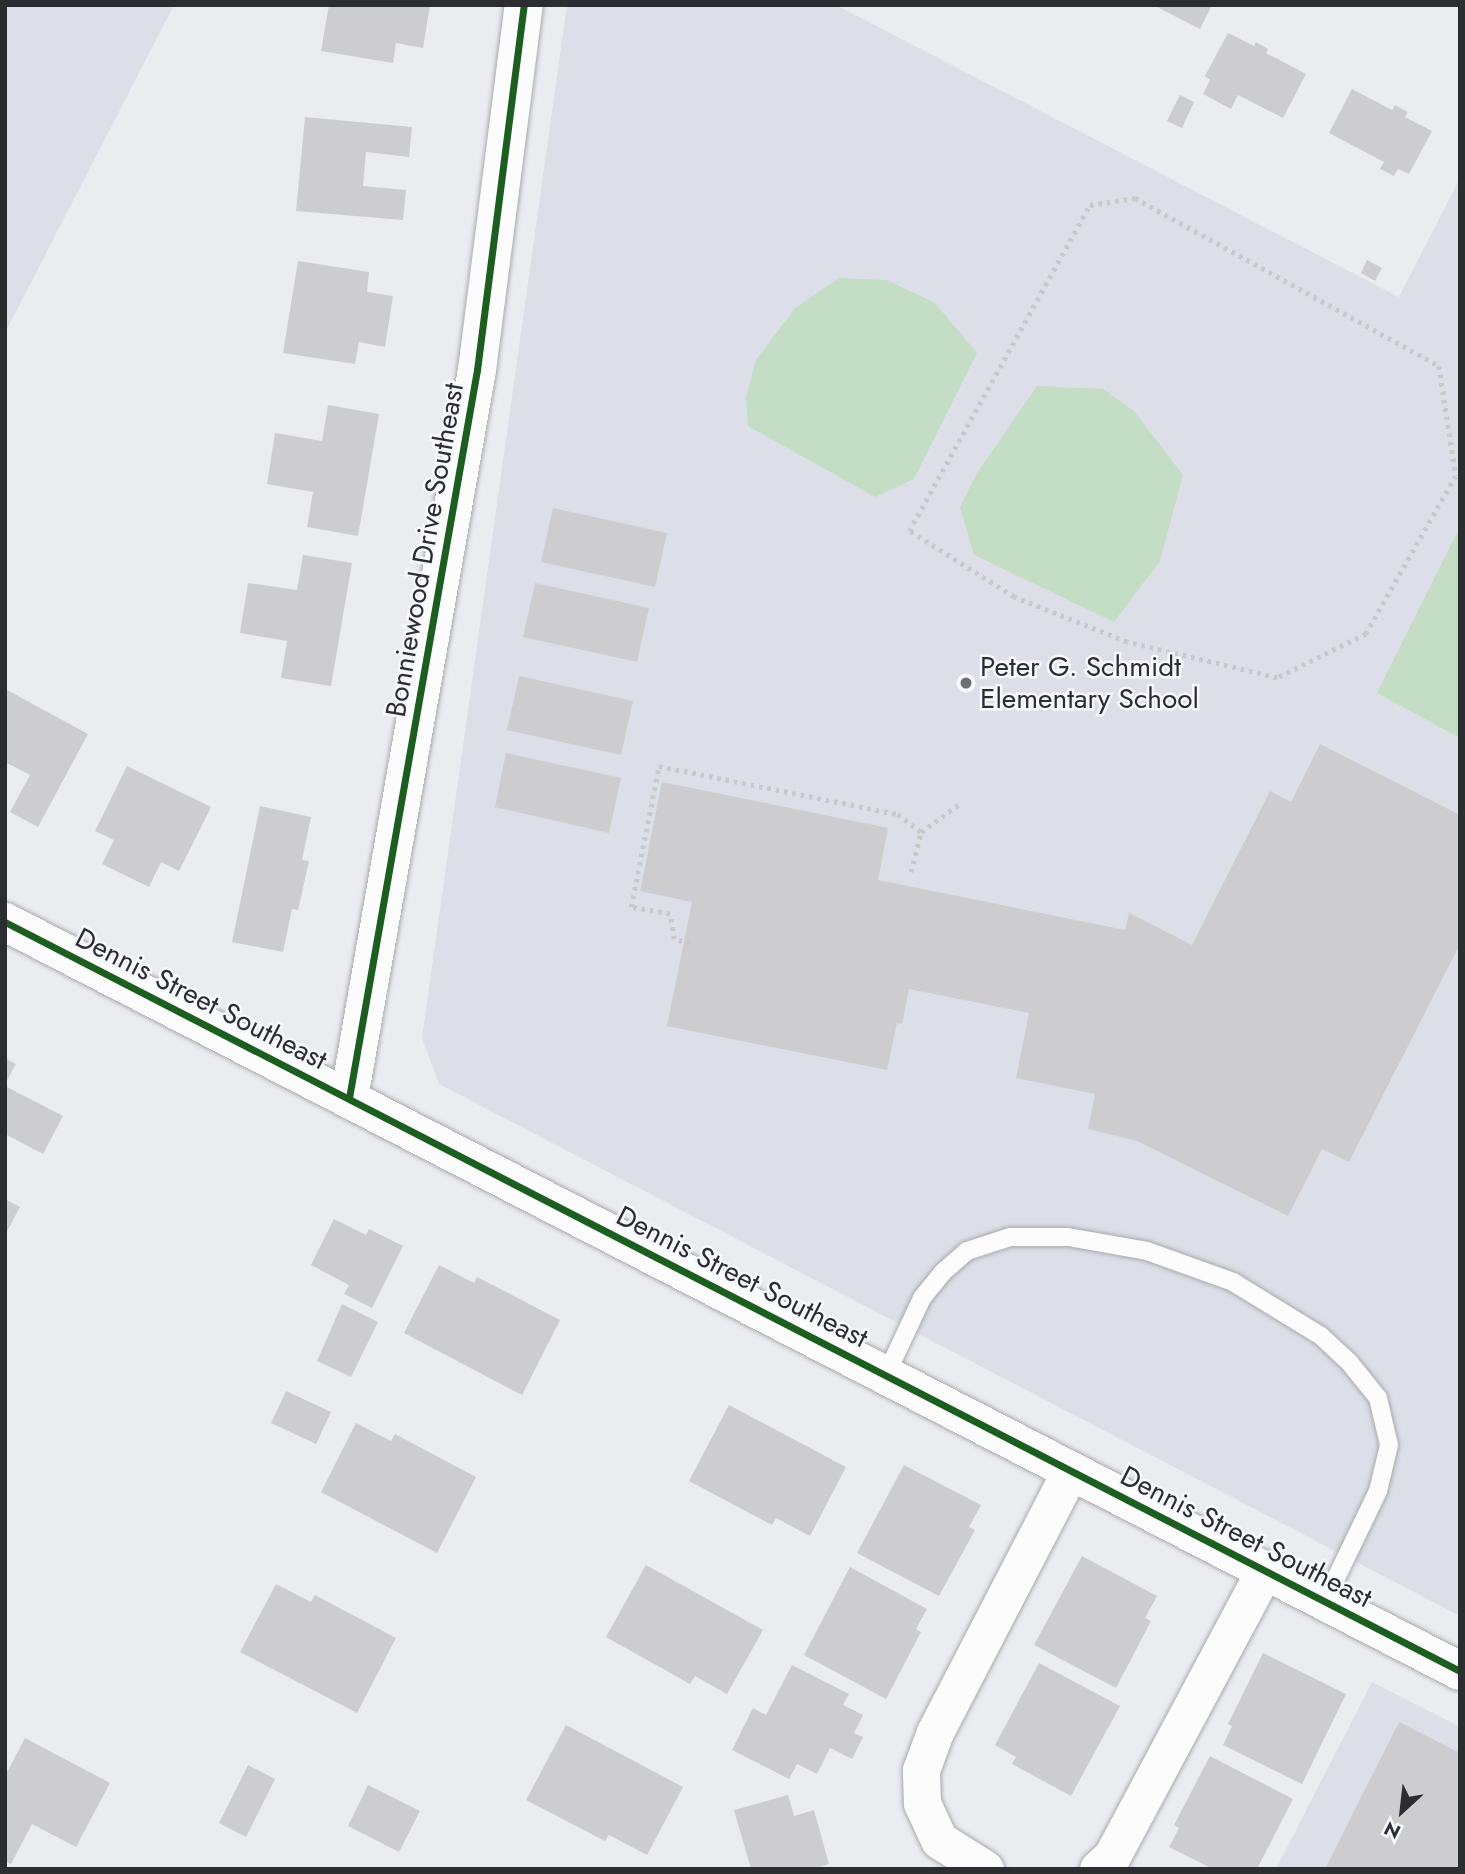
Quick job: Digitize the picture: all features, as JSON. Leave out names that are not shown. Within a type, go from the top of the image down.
[{"type":"street","name":"Bonniewood Drive Southeast","points":[[349,1098],[477,370],[524,5]]},
{"type":"street","name":"Dennis Street Southeast","points":[[5,922],[1460,1671]]},
{"type":"street","points":[[985,1869],[939,1840],[922,1803],[921,1770],[935,1732],[1071,1470]]},
{"type":"street","points":[[1098,1869],[1112,1856],[1265,1569]]},
{"type":"lane","points":[[886,1375],[922,1298],[943,1272],[967,1251],[1010,1237],[1068,1237],[1147,1251],[1233,1282],[1321,1336],[1349,1362],[1378,1398],[1389,1445],[1378,1491],[1325,1601]]},
{"type":"path","points":[[1135,198],[1439,366],[1456,477],[1366,634],[1277,678],[1127,642],[1014,597],[909,531],[1090,205],[1135,198]]},
{"type":"path","points":[[690,944],[674,939],[670,914],[631,907],[659,766],[898,814],[921,832]]},
{"type":"path","points":[[911,872],[921,832],[958,805]]},
{"type":"shaded area","points":[[5,5],[174,5],[5,333]]},
{"type":"shaded area","name":"Peter G. Schmidt Elementary School","points":[[567,5],[836,5],[1399,297],[1460,178],[1460,1616],[439,1084],[422,1038]]},
{"type":"shaded area","points":[[1372,1682],[1460,1727],[1460,1869],[1276,1869]]},
{"type":"green space","points":[[839,278],[887,280],[935,303],[977,353],[914,479],[875,497],[748,426],[746,397],[756,360],[795,308]]},
{"type":"green space","points":[[1037,386],[1103,389],[1134,411],[1183,475],[1160,561],[1114,622],[974,555],[960,507],[977,473]]},
{"type":"green space","points":[[1460,527],[1460,738],[1377,693]]},
{"type":"building","points":[[329,5],[430,5],[423,48],[396,43],[393,63],[321,51]]},
{"type":"building","points":[[1153,5],[1212,5],[1200,29]]},
{"type":"building","points":[[1228,33],[1254,46],[1256,42],[1268,49],[1266,53],[1306,74],[1283,118],[1238,95],[1231,109],[1203,94],[1210,80],[1205,76]]},
{"type":"building","points":[[1352,89],[1392,110],[1395,105],[1408,112],[1405,117],[1432,131],[1409,174],[1398,169],[1394,176],[1380,169],[1384,162],[1329,133]]},
{"type":"building","points":[[1180,95],[1194,102],[1182,128],[1167,121]]},
{"type":"building","points":[[305,117],[412,127],[409,157],[366,152],[363,186],[406,190],[403,220],[296,211]]},
{"type":"building","points":[[1367,260],[1382,268],[1375,281],[1361,273]]},
{"type":"building","points":[[298,261],[369,272],[367,292],[393,296],[385,347],[359,342],[355,364],[283,353]]},
{"type":"building","points":[[328,405],[379,414],[358,536],[307,527],[313,492],[267,484],[275,433],[322,441]]},
{"type":"building","points":[[553,508],[667,533],[655,587],[541,562]]},
{"type":"building","points":[[303,555],[352,563],[331,686],[281,678],[287,641],[240,633],[248,583],[297,590]]},
{"type":"building","points":[[535,583],[649,608],[637,662],[523,637]]},
{"type":"building","points":[[519,676],[633,701],[621,755],[507,730]]},
{"type":"building","points":[[7,690],[88,734],[38,827],[10,812],[30,775],[5,762]]},
{"type":"building","points":[[1320,744],[1460,815],[1460,944],[1349,1162],[1322,1149],[1288,1216],[1137,1141],[1088,1129],[1095,1094],[1016,1078],[1029,1013],[909,989],[902,1024],[897,1023],[887,1070],[667,1026],[692,902],[640,891],[662,782],[888,828],[878,880],[1125,930],[1129,913],[1192,945],[1270,791],[1291,802]]},
{"type":"building","points":[[506,753],[621,778],[609,833],[495,807]]},
{"type":"building","points":[[127,766],[211,807],[179,871],[161,862],[149,887],[102,864],[114,840],[95,831]]},
{"type":"building","points":[[260,806],[311,817],[302,860],[309,861],[298,910],[292,909],[283,952],[232,942]]},
{"type":"building","points":[[5,1058],[16,1064],[5,1084]]},
{"type":"building","points":[[5,1086],[63,1116],[43,1154],[5,1134]]},
{"type":"building","points":[[5,1199],[20,1207],[5,1235]]},
{"type":"building","points":[[334,1219],[366,1235],[369,1229],[403,1246],[372,1308],[344,1294],[349,1285],[311,1265]]},
{"type":"building","points":[[439,1265],[474,1283],[477,1277],[560,1320],[522,1395],[404,1333]]},
{"type":"building","points":[[342,1304],[378,1322],[351,1377],[317,1361]]},
{"type":"building","points":[[286,1391],[331,1412],[316,1444],[271,1423]]},
{"type":"building","points":[[729,1405],[846,1467],[810,1536],[776,1518],[772,1525],[689,1481]]},
{"type":"building","points":[[356,1423],[391,1441],[395,1434],[476,1477],[437,1553],[321,1492]]},
{"type":"building","points":[[904,1465],[981,1505],[969,1527],[975,1530],[939,1596],[857,1553]]},
{"type":"building","points":[[1082,1556],[1157,1596],[1145,1618],[1151,1621],[1116,1688],[1034,1645]]},
{"type":"building","points":[[646,1565],[763,1630],[727,1694],[695,1676],[690,1684],[606,1637]]},
{"type":"building","points":[[850,1567],[927,1609],[916,1629],[921,1632],[886,1699],[804,1655]]},
{"type":"building","points":[[276,1584],[311,1602],[315,1595],[396,1638],[357,1713],[240,1652]]},
{"type":"building","points":[[1263,1653],[1346,1694],[1302,1784],[1223,1745],[1232,1726],[1228,1724]]},
{"type":"building","points":[[1039,1663],[1120,1706],[1071,1796],[1012,1764],[1016,1757],[995,1745]]},
{"type":"building","points":[[792,1665],[849,1694],[843,1705],[863,1715],[854,1733],[863,1737],[852,1759],[830,1748],[817,1774],[797,1764],[789,1779],[732,1750],[753,1708],[766,1715]]},
{"type":"building","points":[[1399,1722],[1460,1753],[1460,1866],[1458,1869],[1325,1869]]},
{"type":"building","points":[[566,1725],[683,1787],[647,1855],[609,1835],[605,1841],[526,1800]]},
{"type":"building","points":[[25,1738],[110,1783],[76,1847],[32,1824],[11,1864],[5,1861],[5,1776]]},
{"type":"building","points":[[1210,1756],[1293,1799],[1257,1869],[1213,1869],[1169,1847],[1179,1828],[1174,1825]]},
{"type":"building","points":[[248,1765],[275,1779],[246,1837],[219,1823]]},
{"type":"building","points":[[368,1785],[420,1811],[399,1852],[348,1826]]},
{"type":"building","points":[[788,1795],[794,1816],[814,1810],[829,1864],[812,1869],[751,1869],[734,1810]]},
{"type":"cycle path","points":[[349,1098],[477,370],[524,5]]},
{"type":"cycle path","points":[[5,922],[1460,1671]]},
{"type":"place","name":"Peter G. Schmidt Elementary School","points":[[966,683]]}]
